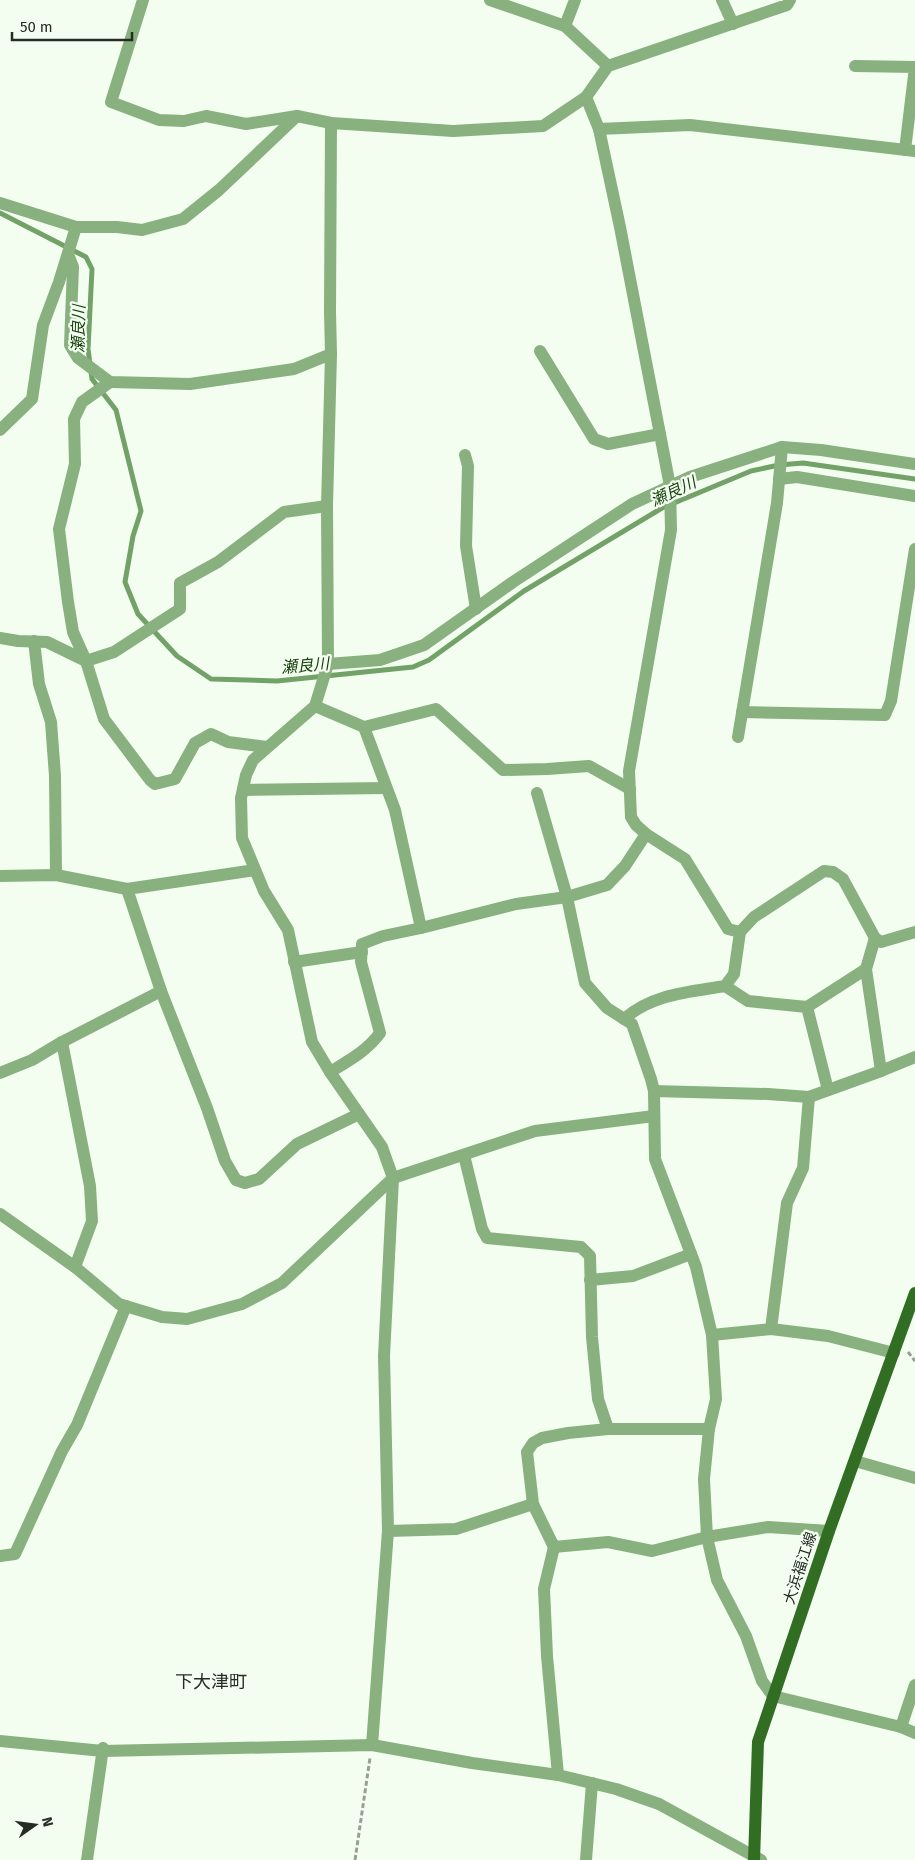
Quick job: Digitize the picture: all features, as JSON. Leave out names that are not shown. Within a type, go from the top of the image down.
[{"type":"main road","name":"大浜福江線","points":[[756,1859],[758,1742],[829,1531],[915,1293]]},
{"type":"street","points":[[143,0],[111,102],[160,120],[184,122],[206,116],[246,124],[297,116],[331,123],[453,131],[542,126],[586,97],[608,66],[787,5],[790,0]]},
{"type":"street","points":[[490,0],[566,26],[608,66]]},
{"type":"street","points":[[566,26],[575,0]]},
{"type":"street","points":[[722,0],[733,24]]},
{"type":"street","points":[[599,129],[690,125],[910,151],[915,67],[855,66]]},
{"type":"street","points":[[586,97],[599,129],[620,226],[670,486],[671,530],[629,771],[631,817],[636,825],[646,834],[685,859],[728,929],[740,932]]},
{"type":"street","points":[[0,203],[76,227],[118,227],[142,230],[182,219],[220,190],[297,116]]},
{"type":"street","points":[[331,123],[331,354],[327,506],[328,664],[315,706],[253,760],[246,775],[241,798],[242,838],[264,891],[288,930],[312,1042],[330,1072],[382,1147],[393,1178],[384,1356],[388,1531],[372,1745]]},
{"type":"street","points":[[0,430],[32,399],[43,325],[60,282],[76,227]]},
{"type":"street","points":[[68,254],[73,267],[70,345],[78,358],[110,382],[190,384],[294,369],[331,354]]},
{"type":"street","points":[[540,351],[594,438],[608,444],[660,434]]},
{"type":"street","points":[[110,382],[82,402],[74,419],[75,464],[59,529],[73,632],[86,662],[104,719],[155,784],[175,780],[194,743],[211,734],[228,742],[267,747]]},
{"type":"street","points":[[328,664],[380,660],[424,645],[632,504],[690,477],[782,447],[821,450],[915,464]]},
{"type":"street","points":[[738,737],[777,503],[782,447]]},
{"type":"street","points":[[465,456],[468,466],[466,546],[476,609]]},
{"type":"street","points":[[779,479],[797,477],[915,496]]},
{"type":"street","points":[[0,638],[47,642],[86,662],[114,652],[180,609],[180,583],[218,562],[284,512],[327,506]]},
{"type":"street","points":[[742,712],[885,715],[891,701],[915,549]]},
{"type":"street","points":[[34,642],[39,684],[51,722],[55,776],[56,875]]},
{"type":"street","points":[[315,706],[364,727],[436,709],[503,770],[588,766],[630,789]]},
{"type":"street","points":[[364,727],[395,810],[421,928]]},
{"type":"street","points":[[243,790],[386,788]]},
{"type":"street","points":[[537,793],[566,897],[585,984],[607,1008],[632,1024],[651,1079],[654,1091],[654,1159],[696,1266],[712,1335],[716,1399],[709,1429],[704,1479],[707,1537],[717,1580],[746,1636],[762,1681],[773,1696],[901,1727],[915,1734]]},
{"type":"street","points":[[330,1072],[352,1059],[373,1043],[380,1033],[361,962],[362,944],[383,936],[516,904],[566,897],[607,885],[625,866],[646,834]]},
{"type":"street","points":[[0,876],[56,875],[127,888],[254,870]]},
{"type":"street","points":[[725,986],[734,974],[740,932],[754,917],[824,871],[834,872],[843,879],[875,938],[881,942],[915,932]]},
{"type":"street","points":[[127,888],[161,991],[207,1108],[224,1161],[236,1180],[245,1183],[259,1179],[297,1144],[359,1114]]},
{"type":"street","points":[[875,938],[866,969],[880,1071]]},
{"type":"street","points":[[294,962],[362,952]]},
{"type":"street","points":[[624,1019],[634,1010],[660,998],[725,986],[748,1000],[807,1007],[866,969]]},
{"type":"street","points":[[0,1073],[32,1060],[62,1042],[161,991]]},
{"type":"street","points":[[807,1007],[828,1090]]},
{"type":"street","points":[[62,1042],[90,1186],[92,1221],[74,1268]]},
{"type":"street","points":[[654,1091],[808,1097],[915,1057]]},
{"type":"street","points":[[771,1329],[787,1203],[803,1168],[808,1097]]},
{"type":"street","points":[[0,1214],[74,1268],[119,1304],[162,1317],[187,1319],[242,1304],[282,1283],[393,1178],[535,1131],[654,1116]]},
{"type":"street","points":[[464,1155],[482,1229],[487,1238],[581,1247],[590,1256],[592,1337],[598,1399],[608,1428]]},
{"type":"street","points":[[590,1280],[633,1276],[691,1254]]},
{"type":"street","points":[[0,1556],[16,1554],[62,1451],[76,1425],[126,1306]]},
{"type":"street","points":[[712,1335],[771,1329],[828,1336],[894,1353]]},
{"type":"street","points":[[558,1775],[547,1656],[544,1589],[554,1547],[533,1504],[527,1452],[533,1443],[542,1438],[568,1433],[608,1428],[709,1429]]},
{"type":"street","points":[[855,1461],[915,1478]]},
{"type":"street","points":[[388,1531],[456,1529],[533,1504]]},
{"type":"street","points":[[554,1547],[608,1542],[652,1550],[707,1537],[768,1527],[829,1531]]},
{"type":"street","points":[[901,1727],[915,1685]]},
{"type":"street","points":[[0,1741],[103,1750],[372,1745],[472,1763],[558,1775],[616,1789],[659,1804],[756,1859]]},
{"type":"street","points":[[87,1860],[103,1750]]},
{"type":"street","points":[[586,1860],[592,1783]]},
{"type":"path","points":[[355,1860],[372,1745]]},
{"type":"waterway","name":"瀬良川","points":[[0,213],[86,257],[92,269],[88,349],[92,379],[116,410],[141,511],[133,536],[125,582],[138,614],[177,656],[211,679],[277,681],[413,667],[429,660],[524,591],[662,508],[751,471],[779,465],[803,463],[915,479]]},
{"type":"district","name":"下大津町","points":[[211,1682]]}]
